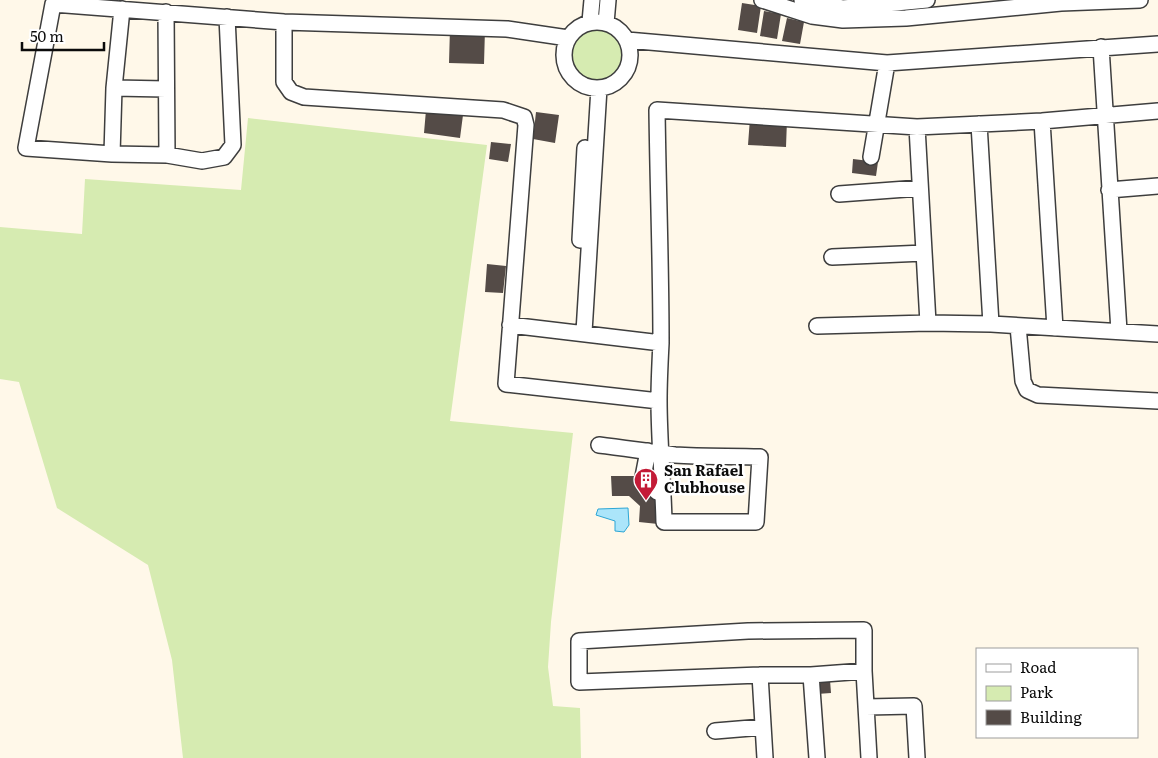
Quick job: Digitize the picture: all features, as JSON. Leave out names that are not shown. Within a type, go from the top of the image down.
[{"type":"street","points":[[590,22],[592,0]]},
{"type":"street","points":[[606,22],[608,0]]},
{"type":"street","points":[[762,0],[812,16],[843,20],[906,18],[1061,2],[1140,0]]},
{"type":"street","points":[[802,0],[843,8],[927,0]]},
{"type":"street","points":[[227,17],[233,145],[224,157],[202,161],[167,155],[112,154],[26,148],[53,4],[166,12],[227,17],[284,22],[507,29],[568,38]]},
{"type":"street","points":[[112,154],[114,88],[122,9]]},
{"type":"street","points":[[166,12],[167,155]]},
{"type":"street","points":[[284,22],[284,82],[290,92],[304,97],[503,110],[524,117],[526,125],[506,384],[659,401]]},
{"type":"street","points":[[590,22],[606,22],[622,32],[627,40],[630,61],[626,71],[619,80],[594,87],[580,83],[566,68],[564,52],[568,38],[574,30],[590,22]]},
{"type":"street","points":[[627,40],[887,63],[1158,44]]},
{"type":"street","points":[[1101,47],[1119,331]]},
{"type":"street","points":[[870,157],[878,123],[887,63]]},
{"type":"street","points":[[579,332],[594,87]]},
{"type":"street","points":[[114,88],[166,89]]},
{"type":"street","points":[[599,445],[655,452],[760,457],[756,522],[664,522],[664,493],[655,452],[661,343],[657,110],[917,127],[1042,121],[1158,111]]},
{"type":"street","points":[[1042,121],[1054,328]]},
{"type":"street","points":[[979,124],[991,324]]},
{"type":"street","points":[[917,127],[928,322]]},
{"type":"street","points":[[1109,190],[1158,186]]},
{"type":"street","points":[[839,194],[920,188]]},
{"type":"street","points":[[832,257],[924,253]]},
{"type":"street","points":[[817,326],[928,322],[1158,334]]},
{"type":"street","points":[[510,325],[661,343]]},
{"type":"street","points":[[1018,326],[1023,382],[1027,390],[1038,395],[1158,402]]},
{"type":"street","points":[[864,671],[811,675],[760,674],[579,682],[579,640],[748,631],[864,630],[864,671],[869,758]]},
{"type":"street","points":[[760,674],[765,758]]},
{"type":"street","points":[[811,675],[817,758]]},
{"type":"street","points":[[866,707],[914,706],[917,758]]},
{"type":"street","points":[[715,730],[763,727]]},
{"type":"green space","points":[[592,29],[602,29],[616,36],[623,50],[623,60],[616,74],[602,81],[592,81],[582,77],[575,70],[571,60],[571,50],[575,40],[582,33]]},
{"type":"green space","points":[[248,118],[487,145],[450,421],[573,433],[551,622],[548,667],[553,706],[580,708],[581,758],[183,758],[172,660],[148,565],[57,508],[19,382],[0,379],[0,227],[82,234],[85,179],[241,190]]},
{"type":"water","points":[[628,508],[629,525],[624,532],[615,531],[615,521],[596,515],[598,509]]},
{"type":"building","points":[[742,3],[761,6],[757,33],[738,30]]},
{"type":"building","points":[[764,11],[781,14],[777,39],[760,36]]},
{"type":"building","points":[[787,18],[804,22],[800,44],[782,41]]},
{"type":"building","points":[[450,28],[485,29],[484,64],[449,63]]},
{"type":"building","points":[[426,110],[463,115],[460,138],[424,133]]},
{"type":"building","points":[[536,112],[559,115],[555,143],[533,139]]},
{"type":"building","points":[[750,118],[787,120],[786,147],[748,145]]},
{"type":"building","points":[[491,142],[511,144],[508,162],[489,159]]},
{"type":"building","points":[[853,159],[878,162],[876,176],[852,173]]},
{"type":"building","points":[[487,264],[506,266],[503,293],[485,292]]},
{"type":"building","name":"San Rafael Clubhouse","points":[[611,476],[635,476],[656,497],[658,524],[639,522],[640,506],[629,496],[612,496]]},
{"type":"building","points":[[830,680],[831,693],[817,694],[817,681]]},
{"type":"place","name":"San Rafael Clubhouse","points":[[646,501]]}]
